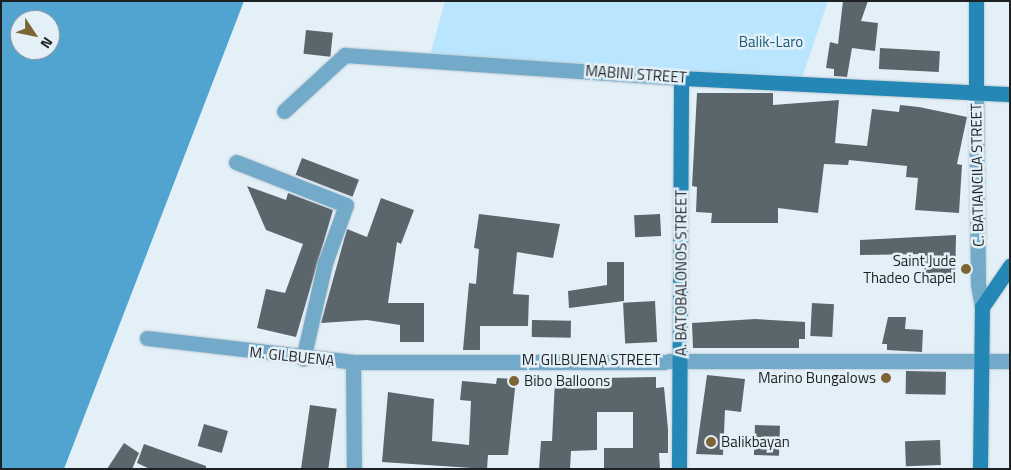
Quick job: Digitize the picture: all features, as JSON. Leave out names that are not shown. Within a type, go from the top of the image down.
[{"type":"street","name":"C. BATIANCILA STREET","points":[[976,1],[978,284],[982,308],[980,469]]},
{"type":"street","name":"MABINI STREET","points":[[284,111],[345,55],[681,78],[1010,94]]},
{"type":"street","name":"A. BATOBALONOS STREET","points":[[679,469],[681,78]]},
{"type":"street","points":[[236,162],[346,205],[325,263],[303,359]]},
{"type":"street","points":[[982,308],[1010,266]]},
{"type":"street","name":"M. GILBUENA","points":[[147,338],[303,359],[353,362]]},
{"type":"street","name":"M. GILBUENA STREET","points":[[353,362],[680,360],[1010,361]]},
{"type":"street","points":[[353,362],[354,469]]},
{"type":"green space","name":"Balik-Laro","points":[[445,1],[828,1],[800,84],[429,59]]},
{"type":"water","points":[[1,1],[244,1],[64,469],[1,469]]},
{"type":"building","points":[[843,1],[868,1],[861,21],[878,23],[875,51],[852,48],[847,77],[834,76],[834,69],[826,68],[830,42],[838,44]]},
{"type":"building","points":[[306,30],[333,33],[330,57],[303,54]]},
{"type":"building","points":[[880,48],[940,51],[939,72],[879,69]]},
{"type":"building","points":[[697,93],[773,93],[773,105],[839,100],[835,143],[867,146],[872,109],[899,112],[900,105],[967,117],[957,164],[962,165],[959,213],[915,210],[918,178],[906,177],[907,166],[849,160],[848,165],[824,164],[818,213],[778,208],[778,223],[711,223],[712,213],[696,212],[697,187],[692,186]]},
{"type":"building","points":[[302,158],[359,180],[352,197],[296,175]]},
{"type":"building","points":[[247,186],[286,200],[288,193],[333,210],[296,337],[257,328],[266,289],[285,293],[303,244],[266,230]]},
{"type":"building","points":[[381,198],[414,210],[401,244],[397,242],[388,303],[424,303],[424,342],[400,342],[400,325],[367,320],[321,323],[347,229],[367,237]]},
{"type":"building","points":[[479,214],[560,224],[553,258],[517,252],[513,294],[529,295],[528,326],[480,326],[480,350],[463,350],[469,283],[476,284],[479,249],[474,248]]},
{"type":"building","points":[[660,214],[661,236],[635,237],[634,215]]},
{"type":"building","points":[[956,235],[955,283],[924,283],[925,254],[860,255],[860,240]]},
{"type":"building","points":[[607,262],[624,262],[624,301],[569,308],[568,291],[607,285]]},
{"type":"building","points":[[655,301],[657,342],[625,344],[623,303]]},
{"type":"building","points":[[812,303],[834,304],[832,337],[810,336]]},
{"type":"building","points":[[888,317],[906,317],[905,329],[923,330],[922,352],[887,350],[887,344],[882,344]]},
{"type":"building","points":[[755,319],[805,322],[805,339],[799,339],[799,348],[693,348],[692,323]]},
{"type":"building","points":[[532,320],[571,321],[571,338],[532,337]]},
{"type":"building","points":[[906,371],[946,372],[946,395],[906,394]]},
{"type":"building","points":[[707,375],[745,379],[741,412],[725,410],[723,455],[696,454]]},
{"type":"building","points":[[656,377],[656,388],[664,387],[668,429],[668,453],[659,453],[660,469],[604,469],[604,448],[633,448],[633,412],[597,412],[597,450],[571,451],[570,469],[539,469],[541,441],[552,441],[555,380],[570,381],[570,388],[601,388],[601,378]]},
{"type":"building","points":[[497,378],[516,379],[508,455],[488,455],[487,469],[382,462],[388,392],[434,399],[432,441],[469,445],[471,401],[460,400],[462,381],[496,384]]},
{"type":"building","points":[[310,405],[337,409],[328,469],[301,469]]},
{"type":"building","points":[[204,424],[228,431],[222,453],[198,446]]},
{"type":"building","points":[[755,425],[780,426],[779,456],[754,455]]},
{"type":"building","points":[[940,440],[941,465],[906,466],[905,441]]},
{"type":"building","points":[[124,443],[139,453],[132,469],[107,469]]},
{"type":"building","points":[[144,444],[206,466],[206,469],[150,469],[137,463]]},
{"type":"place","name":"Saint Jude Thadeo Chapel","points":[[966,269]]},
{"type":"place","name":"Marino Bungalows","points":[[886,378]]},
{"type":"place","name":"Bibo Balloons","points":[[514,381]]},
{"type":"place","name":"Balikbayan","points":[[711,442]]}]
